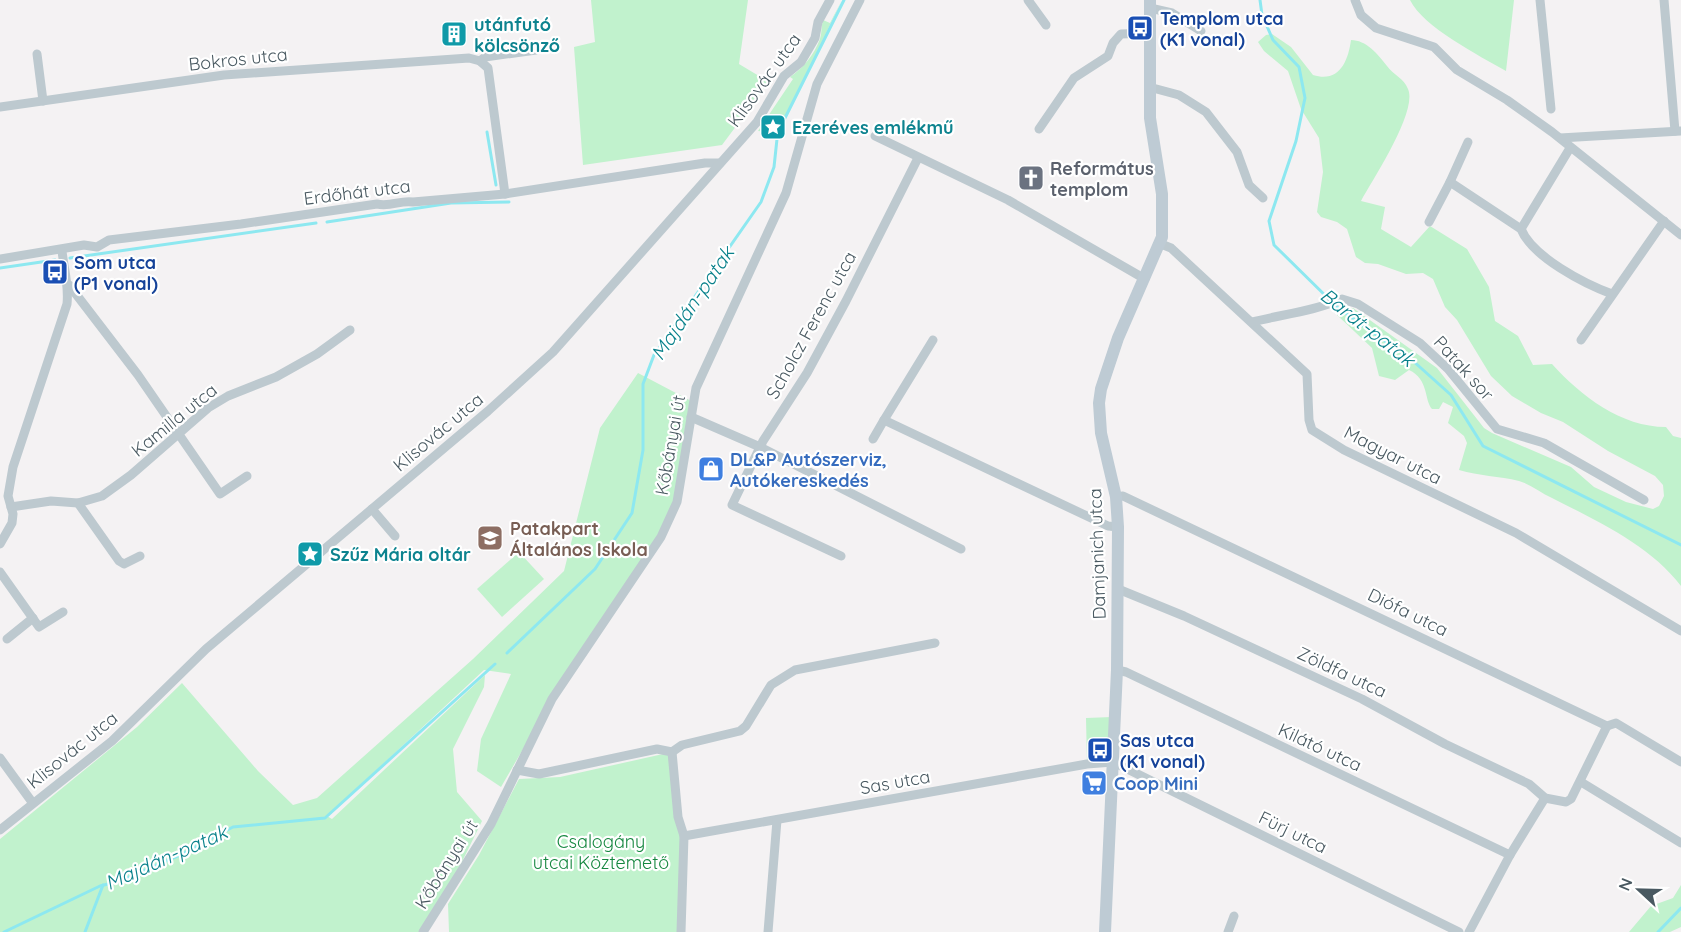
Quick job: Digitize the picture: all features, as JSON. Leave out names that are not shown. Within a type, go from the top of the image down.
[{"type":"main road","name":"Damjanich utca","points":[[1104,932],[1113,762],[1112,717],[1117,670],[1118,527],[1116,497],[1101,433],[1101,390],[1118,338],[1161,244],[1162,194],[1150,118],[1148,33],[1150,3]]},
{"type":"street","name":"Klisovác utca","points":[[0,830],[32,802],[112,741],[206,649],[553,352],[757,122],[786,73],[801,62],[815,38],[818,22],[830,0]]},
{"type":"street","name":"Kőbányai út","points":[[423,932],[491,824],[552,699],[667,526],[677,502],[696,388],[786,193],[817,84],[860,0]]},
{"type":"street","points":[[1028,0],[1046,25]]},
{"type":"street","points":[[1355,0],[1361,15],[1376,28],[1434,47],[1457,70],[1507,100],[1560,138],[1681,235]]},
{"type":"street","points":[[1539,0],[1551,109]]},
{"type":"street","points":[[1560,138],[1678,130],[1664,0]]},
{"type":"street","points":[[1150,3],[1172,13],[1201,31]]},
{"type":"street","points":[[1039,129],[1074,78],[1108,56],[1113,42],[1121,34],[1148,33]]},
{"type":"street","name":"Bokros utca","points":[[0,107],[224,75],[470,58],[480,61],[485,57],[536,50]]},
{"type":"street","points":[[37,54],[43,102]]},
{"type":"street","points":[[480,61],[488,68],[505,194]]},
{"type":"street","points":[[1149,87],[1179,96],[1206,112],[1237,152],[1249,185],[1263,198]]},
{"type":"street","points":[[875,136],[1008,200],[1145,279]]},
{"type":"street","points":[[1429,222],[1468,142]]},
{"type":"street","points":[[1521,228],[1570,148]]},
{"type":"street","name":"Scholcz Ferenc utca","points":[[842,556],[732,507],[760,447],[807,373],[918,158]]},
{"type":"street","name":"Erdőhát utca","points":[[0,259],[62,251],[84,245],[97,247],[109,240],[377,204],[390,206],[404,201],[505,194],[705,163],[720,163]]},
{"type":"street","points":[[1450,182],[1521,228],[1524,237],[1563,270],[1584,283],[1612,294]]},
{"type":"street","points":[[1581,340],[1664,220]]},
{"type":"street","name":"Magyar utca","points":[[1161,244],[1171,248],[1307,374],[1309,420],[1312,430],[1344,450],[1515,533],[1681,631]]},
{"type":"street","points":[[62,251],[64,274],[69,285],[138,375],[220,494],[247,476]]},
{"type":"street","points":[[0,544],[12,524],[8,496],[13,467],[65,310],[69,285]]},
{"type":"street","name":"Patak sor","points":[[1252,322],[1328,305],[1342,299],[1358,304],[1420,343],[1448,369],[1497,429],[1544,443],[1644,500]]},
{"type":"street","points":[[65,310],[76,305],[84,306]]},
{"type":"street","name":"Kamilla utca","points":[[11,507],[51,501],[78,503],[102,496],[131,475],[177,434],[228,396],[276,378],[317,354],[350,330]]},
{"type":"street","points":[[873,440],[933,340]]},
{"type":"street","points":[[691,417],[760,447],[961,549]]},
{"type":"street","points":[[884,420],[1108,526],[1118,527]]},
{"type":"street","name":"Diófa utca","points":[[1116,497],[1123,496],[1607,726],[1616,723],[1681,762]]},
{"type":"street","points":[[78,503],[118,561],[124,564],[140,556]]},
{"type":"street","points":[[372,509],[395,536]]},
{"type":"street","points":[[0,572],[39,627],[63,612]]},
{"type":"street","name":"Zöldfa utca","points":[[1118,589],[1184,616],[1362,699],[1444,744],[1529,784],[1545,798]]},
{"type":"street","points":[[7,639],[33,618]]},
{"type":"street","points":[[517,770],[539,774],[657,749],[672,752],[682,745],[740,731],[746,726],[771,685],[795,670],[935,643]]},
{"type":"street","name":"Kilátó utca","points":[[1117,670],[1126,672],[1510,855]]},
{"type":"street","points":[[1469,932],[1510,855],[1545,798],[1566,802],[1581,782],[1607,726]]},
{"type":"street","points":[[672,752],[678,817],[684,836],[681,932]]},
{"type":"street","points":[[0,758],[32,802]]},
{"type":"street","name":"Sas utca","points":[[684,836],[1087,764],[1113,762]]},
{"type":"street","name":"Fürj utca","points":[[1113,762],[1459,932]]},
{"type":"street","points":[[1581,782],[1681,843]]},
{"type":"street","points":[[768,932],[777,820]]},
{"type":"street","points":[[1228,932],[1234,916]]},
{"type":"green space","points":[[591,0],[748,0],[739,64],[769,82],[722,145],[583,165],[574,47],[595,42]]},
{"type":"green space","points":[[842,0],[778,133],[758,131],[793,79],[790,77],[804,65],[815,50],[820,39],[823,20],[830,23]]},
{"type":"green space","points":[[1410,0],[1514,0],[1506,71],[1439,30],[1417,10]]},
{"type":"green space","points":[[1272,34],[1291,47],[1313,75],[1322,77],[1341,69],[1345,63],[1351,40],[1362,42],[1376,52],[1389,69],[1406,85],[1409,99],[1407,113],[1393,145],[1361,201],[1385,207],[1381,229],[1411,247],[1430,226],[1467,249],[1489,287],[1495,321],[1518,336],[1533,365],[1552,364],[1563,376],[1603,408],[1633,422],[1666,427],[1673,436],[1681,438],[1681,586],[1654,558],[1622,535],[1527,484],[1512,479],[1459,470],[1467,443],[1464,436],[1448,423],[1453,407],[1443,402],[1439,409],[1432,409],[1423,384],[1409,370],[1395,380],[1379,376],[1372,348],[1337,315],[1344,309],[1353,308],[1437,368],[1484,428],[1492,433],[1571,467],[1594,487],[1626,502],[1653,509],[1659,506],[1664,496],[1663,485],[1655,476],[1608,451],[1563,422],[1541,413],[1512,396],[1491,376],[1457,320],[1445,307],[1433,279],[1423,273],[1406,274],[1378,264],[1365,263],[1356,257],[1347,229],[1337,222],[1321,217],[1317,212],[1323,172],[1319,138],[1301,109],[1288,71],[1264,51],[1258,42],[1266,35]]},
{"type":"green space","points":[[638,373],[693,402],[672,516],[552,699],[501,787],[477,771],[481,739],[511,674],[484,670],[327,816],[332,819],[485,675],[484,687],[453,749],[457,792],[482,821],[454,878],[420,932],[0,932],[0,839],[137,727],[182,683],[258,771],[293,805],[317,798],[473,659],[564,571],[600,428]]},
{"type":"green space","points":[[519,552],[544,579],[502,617],[477,589]]},
{"type":"green space","points":[[1112,717],[1113,762],[1087,764],[1086,718]]},
{"type":"green space","name":"Csalogány utcai Köztemető","points":[[672,752],[680,827],[681,932],[449,932],[448,904],[479,855],[519,779],[560,777]]},
{"type":"green space","points":[[1681,885],[1681,927],[1670,932],[1629,932],[1651,906],[1673,898]]},
{"type":"waterway","name":"Majdán-patak","points":[[507,653],[595,569],[632,513],[643,450],[643,384],[654,355],[761,202],[774,167],[777,139],[785,118],[844,0]]},
{"type":"waterway","name":"Barát-patak","points":[[1260,0],[1262,15],[1273,40],[1299,67],[1305,98],[1296,141],[1269,221],[1274,245],[1338,308],[1412,360],[1451,395],[1483,446],[1681,545]]},
{"type":"waterway","points":[[487,132],[496,185]]},
{"type":"waterway","points":[[327,222],[451,203],[509,202]]},
{"type":"waterway","points":[[70,258],[316,223]]},
{"type":"waterway","points":[[0,268],[55,260]]},
{"type":"waterway","name":"Majdán-patak","points":[[4,932],[100,886],[120,881],[180,855],[233,827],[325,818],[495,664]]},
{"type":"waterway","points":[[85,932],[103,885]]},
{"type":"waterway","name":"Barát-patak","points":[[1658,932],[1681,908]]},
{"type":"place","name":"Templom utca (K1 vonal)","points":[[1140,28]]},
{"type":"place","name":"utánfutó kölcsönző","points":[[454,34]]},
{"type":"place","name":"Ezeréves emlékmű","points":[[773,127]]},
{"type":"place","name":"Református templom","points":[[1031,178]]},
{"type":"place","name":"Som utca (P1 vonal)","points":[[55,272]]},
{"type":"place","name":"DL&P Autószerviz, Autókereskedés","points":[[711,469]]},
{"type":"place","name":"Patakpart Általános Iskola","points":[[490,538]]},
{"type":"place","name":"Szűz Mária oltár","points":[[310,554]]},
{"type":"place","name":"Sas utca (K1 vonal)","points":[[1100,750]]},
{"type":"place","name":"Coop Mini","points":[[1094,783]]}]
